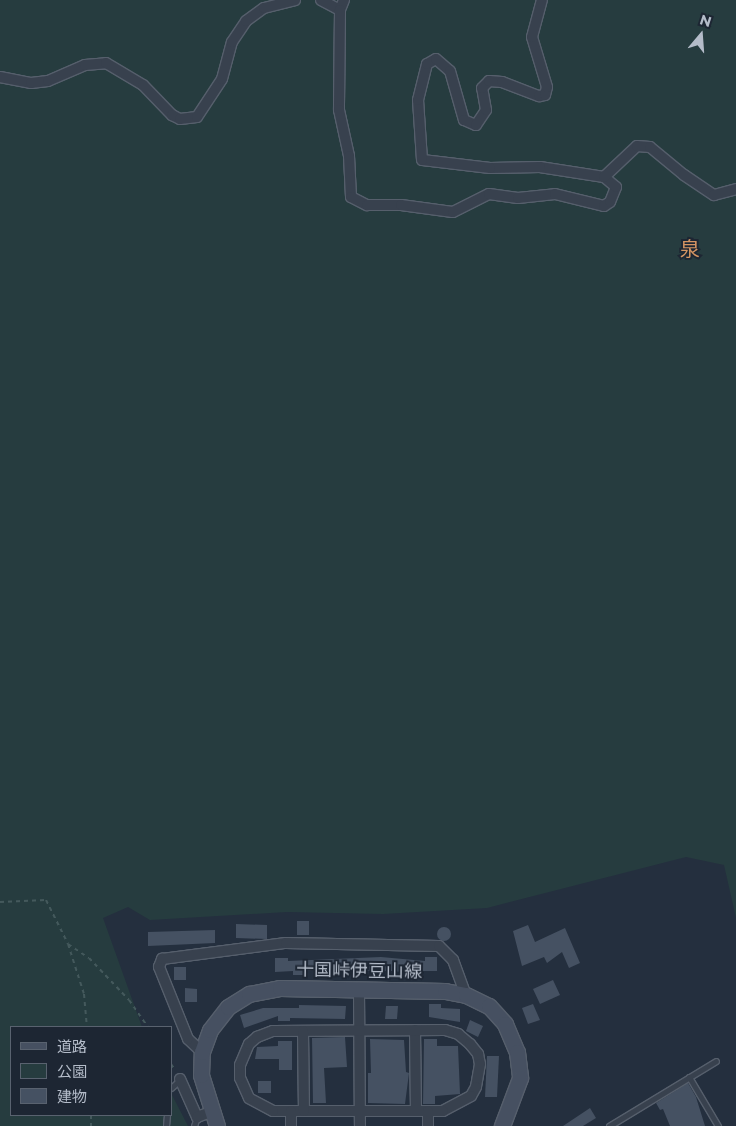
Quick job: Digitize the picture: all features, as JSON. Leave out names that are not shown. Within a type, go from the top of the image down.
[{"type":"main road","name":"十国峠伊豆山線","points":[[217,1126],[201,1118],[202,1052],[210,1030],[228,1007],[249,994],[280,988],[359,991],[445,991],[466,995],[489,1006],[505,1024],[517,1052],[520,1078],[502,1126]]},
{"type":"street","points":[[0,77],[31,83],[48,81],[85,65],[106,63],[143,85],[172,115],[180,118],[197,117],[222,79],[232,42],[246,21],[264,8],[294,0]]},
{"type":"street","points":[[321,0],[342,5],[339,110],[349,156],[351,197],[357,202],[453,212],[488,194],[518,198],[544,194],[567,196],[604,206],[610,202],[616,188],[604,177],[540,167],[490,168],[422,160],[418,100],[427,64],[432,61],[436,59],[450,71],[464,120],[476,125],[486,110],[482,88],[489,81],[502,82],[539,96],[545,95],[547,87],[532,37],[542,0]]},
{"type":"street","points":[[604,177],[637,146],[650,147],[714,194],[736,189]]},
{"type":"street","points":[[202,1052],[188,1040],[159,968],[162,959],[286,943],[439,946],[453,960],[466,995]]},
{"type":"street","points":[[359,991],[360,1126]]},
{"type":"street","points":[[360,1030],[445,1030],[458,1034],[478,1054],[480,1064],[476,1087],[470,1096],[453,1109],[428,1111],[272,1111],[249,1098],[240,1078],[240,1065],[243,1053],[257,1037],[273,1031],[360,1030]]},
{"type":"street","points":[[415,1030],[416,1111]]},
{"type":"street","points":[[303,1031],[304,1111]]},
{"type":"street","points":[[180,1079],[201,1118]]},
{"type":"street","points":[[291,1111],[291,1126]]},
{"type":"street","points":[[428,1111],[428,1126]]},
{"type":"lane","points":[[609,1126],[716,1061]]},
{"type":"lane","points":[[689,1077],[718,1126]]},
{"type":"lane","points":[[172,1087],[180,1079]]},
{"type":"path","points":[[0,902],[46,900],[68,944],[84,994],[87,1026]]},
{"type":"path","points":[[68,944],[89,958],[129,1000],[147,1026]]},
{"type":"green space","points":[[0,0],[736,0],[736,918],[724,865],[686,857],[487,908],[383,914],[287,912],[150,920],[128,907],[103,918],[142,1026],[10,1026],[10,1116],[172,1116],[172,1095],[188,1126],[0,1126]]},
{"type":"building","points":[[297,921],[309,921],[309,935],[297,935]]},
{"type":"building","points":[[236,924],[267,925],[267,939],[236,938]]},
{"type":"building","points":[[528,925],[535,942],[565,928],[580,963],[569,968],[562,952],[547,963],[544,957],[522,966],[513,931]]},
{"type":"building","points":[[444,927],[449,929],[451,934],[449,939],[444,941],[439,939],[437,934],[439,929]]},
{"type":"building","points":[[215,930],[215,943],[148,946],[148,932]]},
{"type":"building","points":[[381,957],[425,961],[425,957],[437,957],[437,971],[422,971],[422,974],[392,971],[305,971],[305,975],[293,975],[293,971],[275,972],[275,958],[288,958],[288,961]]},
{"type":"building","points":[[174,967],[186,967],[186,980],[174,980]]},
{"type":"building","points":[[553,980],[560,995],[540,1004],[533,989]]},
{"type":"building","points":[[185,988],[197,989],[197,1002],[185,1002]]},
{"type":"building","points":[[429,1004],[441,1004],[441,1008],[460,1009],[460,1022],[429,1017]]},
{"type":"building","points":[[533,1004],[540,1020],[528,1024],[522,1008]]},
{"type":"building","points":[[299,1005],[346,1006],[345,1019],[290,1018],[290,1021],[278,1021],[278,1016],[244,1028],[240,1015],[263,1008],[299,1008]]},
{"type":"building","points":[[386,1006],[398,1006],[397,1019],[385,1019]]},
{"type":"building","points":[[470,1020],[483,1026],[478,1037],[466,1031]]},
{"type":"building","points":[[345,1037],[347,1067],[324,1068],[326,1103],[313,1103],[312,1038]]},
{"type":"building","points":[[370,1039],[404,1040],[406,1072],[409,1073],[405,1104],[368,1103],[368,1073],[371,1073]]},
{"type":"building","points":[[424,1039],[437,1039],[437,1046],[458,1046],[460,1094],[435,1096],[435,1104],[423,1104]]},
{"type":"building","points":[[278,1041],[292,1041],[292,1070],[279,1070],[279,1059],[255,1059],[257,1047],[278,1046]]},
{"type":"building","points":[[487,1056],[499,1056],[497,1097],[485,1097]]},
{"type":"building","points":[[258,1081],[271,1081],[271,1093],[258,1093]]},
{"type":"building","points":[[688,1083],[696,1097],[705,1126],[670,1126],[663,1109],[660,1110],[656,1103]]},
{"type":"building","points":[[590,1108],[596,1118],[583,1126],[563,1126]]},
{"type":"district","name":"泉","points":[[690,249]]}]
